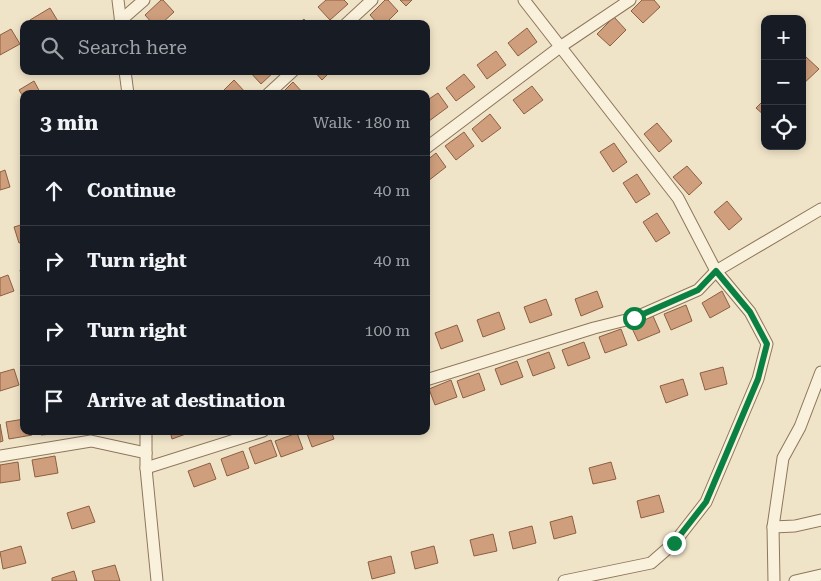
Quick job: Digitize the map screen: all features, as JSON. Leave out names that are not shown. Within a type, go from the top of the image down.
[{"type":"street","points":[[118,0],[121,20]]},
{"type":"street","points":[[123,20],[144,0]]},
{"type":"street","points":[[350,20],[372,0]]},
{"type":"street","points":[[524,0],[678,198],[716,271],[750,312],[767,344],[758,379],[706,502],[674,543],[651,563],[564,581]]},
{"type":"street","points":[[430,145],[560,47],[630,0]]},
{"type":"street","points":[[126,75],[127,90]]},
{"type":"street","points":[[272,90],[289,75]]},
{"type":"street","points":[[430,379],[594,328],[634,318],[698,290],[716,271],[821,208]]},
{"type":"street","points":[[774,581],[773,527],[783,458],[800,428],[821,372]]},
{"type":"street","points":[[146,435],[146,468],[157,581]]},
{"type":"street","points":[[146,468],[250,435]]},
{"type":"street","points":[[0,456],[91,442],[146,453]]},
{"type":"street","points":[[773,527],[795,526],[821,520]]},
{"type":"street","points":[[795,581],[820,577]]},
{"type":"building","points":[[161,0],[174,12],[165,20],[149,20],[145,15]]},
{"type":"building","points":[[326,0],[344,0],[348,4],[330,20],[318,7]]},
{"type":"building","points":[[385,0],[388,0],[398,11],[389,20],[374,20],[370,15]]},
{"type":"building","points":[[400,0],[412,0],[406,6]]},
{"type":"building","points":[[642,0],[654,0],[660,7],[643,23],[631,11]]},
{"type":"building","points":[[50,8],[57,20],[30,20]]},
{"type":"building","points":[[614,17],[626,30],[610,46],[597,34]]},
{"type":"building","points":[[527,28],[537,42],[518,56],[508,43]]},
{"type":"building","points":[[11,29],[20,44],[0,55],[0,35]]},
{"type":"building","points":[[496,51],[506,65],[487,79],[477,65]]},
{"type":"building","points":[[806,57],[819,69],[806,81]]},
{"type":"building","points":[[464,74],[475,87],[456,101],[446,88]]},
{"type":"building","points":[[253,75],[271,75],[261,84]]},
{"type":"building","points":[[318,75],[327,75],[322,80]]},
{"type":"building","points":[[234,80],[243,90],[224,90]]},
{"type":"building","points":[[34,81],[39,90],[20,90],[20,92],[19,90]]},
{"type":"building","points":[[293,82],[300,90],[285,90]]},
{"type":"building","points":[[532,86],[543,100],[524,114],[513,100]]},
{"type":"building","points":[[438,93],[448,107],[430,120],[430,98]]},
{"type":"building","points":[[761,103],[761,112],[756,108]]},
{"type":"building","points":[[490,114],[501,128],[482,142],[472,129]]},
{"type":"building","points":[[657,123],[672,141],[659,152],[644,134]]},
{"type":"building","points":[[464,132],[474,146],[456,160],[445,146]]},
{"type":"building","points":[[614,143],[627,162],[613,172],[600,152]]},
{"type":"building","points":[[436,153],[446,167],[430,179],[430,158]]},
{"type":"building","points":[[687,166],[702,183],[689,195],[673,177]]},
{"type":"building","points":[[5,170],[10,187],[0,190],[0,172]]},
{"type":"building","points":[[637,174],[650,194],[636,203],[623,183]]},
{"type":"building","points":[[727,201],[742,219],[729,230],[714,212]]},
{"type":"building","points":[[657,213],[670,233],[656,242],[643,222]]},
{"type":"building","points":[[20,225],[20,243],[19,243],[14,227]]},
{"type":"building","points":[[8,275],[14,291],[0,296],[0,278]]},
{"type":"building","points":[[597,291],[603,307],[581,316],[575,299]]},
{"type":"building","points":[[722,291],[730,307],[710,318],[702,303]]},
{"type":"building","points":[[546,299],[552,315],[530,323],[524,307]]},
{"type":"building","points":[[686,305],[692,321],[671,330],[664,314]]},
{"type":"building","points":[[499,312],[505,329],[483,337],[477,320]]},
{"type":"building","points":[[653,316],[660,332],[638,341],[631,326]]},
{"type":"building","points":[[457,325],[463,341],[441,349],[435,333]]},
{"type":"building","points":[[621,329],[627,345],[605,353],[599,337]]},
{"type":"building","points":[[584,342],[590,358],[568,366],[562,350]]},
{"type":"building","points":[[549,352],[555,368],[533,376],[527,360]]},
{"type":"building","points":[[517,361],[523,377],[501,385],[495,369]]},
{"type":"building","points":[[723,367],[727,384],[705,390],[700,373]]},
{"type":"building","points":[[14,369],[19,385],[0,391],[0,373]]},
{"type":"building","points":[[479,373],[485,390],[463,398],[457,381]]},
{"type":"building","points":[[683,379],[688,395],[666,403],[660,386]]},
{"type":"building","points":[[451,380],[457,397],[435,405],[430,389]]},
{"type":"building","points":[[20,420],[20,435],[32,435],[9,439],[6,422]]},
{"type":"building","points":[[0,424],[3,441],[0,442]]},
{"type":"building","points":[[171,435],[183,435],[172,439]]},
{"type":"building","points":[[292,435],[298,435],[303,449],[281,457],[275,441]]},
{"type":"building","points":[[308,435],[332,435],[334,439],[312,447]]},
{"type":"building","points":[[271,440],[277,456],[255,464],[249,448]]},
{"type":"building","points":[[243,451],[249,468],[227,476],[221,459]]},
{"type":"building","points":[[55,456],[58,473],[35,477],[32,460]]},
{"type":"building","points":[[18,462],[20,480],[0,483],[0,465]]},
{"type":"building","points":[[611,462],[616,479],[593,484],[589,468]]},
{"type":"building","points":[[210,463],[216,479],[194,487],[188,471]]},
{"type":"building","points":[[659,495],[664,512],[641,518],[637,501]]},
{"type":"building","points":[[89,506],[95,522],[72,529],[67,513]]},
{"type":"building","points":[[572,516],[576,533],[554,539],[550,522]]},
{"type":"building","points":[[532,526],[536,543],[513,549],[509,532]]},
{"type":"building","points":[[493,534],[497,551],[474,556],[470,540]]},
{"type":"building","points":[[21,546],[26,563],[3,569],[0,552]]},
{"type":"building","points":[[434,546],[438,563],[415,569],[411,552]]},
{"type":"building","points":[[391,556],[395,573],[372,579],[368,562]]},
{"type":"building","points":[[115,565],[120,581],[95,581],[92,571]]},
{"type":"building","points":[[74,571],[77,581],[52,581],[52,578]]},
{"type":"route","points":[[634,318],[698,290],[716,271],[750,312],[767,344],[758,379],[706,502],[674,543]]}]
